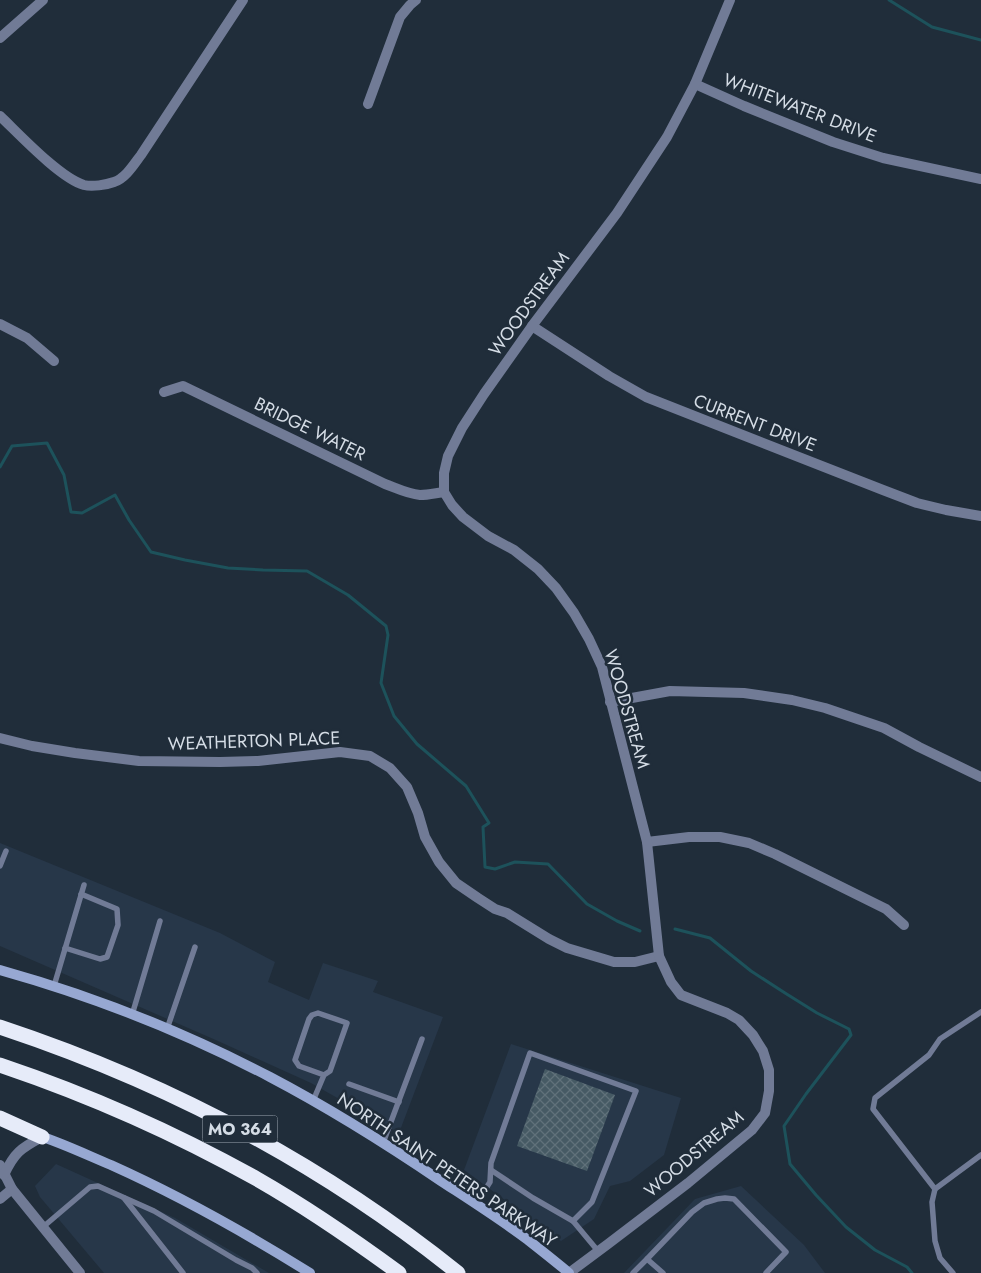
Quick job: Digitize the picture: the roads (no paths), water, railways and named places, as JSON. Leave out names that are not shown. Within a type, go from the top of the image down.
[{"type":"highway","name":"MO 364","points":[[0,1027],[100,1063],[156,1087],[231,1124],[334,1184],[384,1218],[458,1273]]},
{"type":"highway","name":"MO 364","points":[[0,1065],[84,1095],[200,1149],[296,1203],[370,1251],[399,1273]]},
{"type":"highway","points":[[0,1118],[42,1137]]},
{"type":"main road","name":"NORTH SAINT PETERS PARKWAY","points":[[0,970],[54,986],[132,1015],[218,1051],[270,1077],[383,1143],[527,1239],[569,1273]]},
{"type":"main road","points":[[0,1124],[42,1137],[138,1177],[234,1227],[310,1273]]},
{"type":"street","points":[[0,38],[43,0]]},
{"type":"street","points":[[0,116],[51,164],[70,178],[84,185],[115,182],[128,172],[141,155],[243,0]]},
{"type":"street","points":[[368,104],[400,17],[416,0]]},
{"type":"street","name":"WOODSTREAM","points":[[569,1273],[688,1183],[752,1130],[764,1113],[769,1091],[769,1070],[763,1051],[753,1035],[739,1020],[727,1013],[681,995],[671,982],[660,956],[647,842],[602,667],[589,639],[574,613],[556,588],[538,569],[514,550],[488,536],[452,506],[444,492],[444,473],[448,456],[462,428],[484,394],[532,326],[617,213],[667,137],[695,84],[730,0]]},
{"type":"street","name":"WHITEWATER DRIVE","points":[[695,84],[833,142],[883,158],[981,179]]},
{"type":"street","points":[[0,324],[27,338],[54,361]]},
{"type":"street","name":"CURRENT DRIVE","points":[[532,326],[609,376],[646,397],[918,503],[981,516]]},
{"type":"street","name":"BRIDGE WATER","points":[[164,392],[183,386],[385,484],[412,494],[421,495],[444,492]]},
{"type":"street","points":[[610,702],[670,691],[744,693],[792,700],[826,708],[884,728],[919,747],[981,776]]},
{"type":"street","name":"WEATHERTON PLACE","points":[[0,738],[32,746],[139,761],[220,762],[340,752],[370,756],[390,768],[407,787],[418,813],[425,837],[439,862],[456,883],[548,939],[576,950],[614,962],[635,962],[660,956]]},
{"type":"street","points":[[647,842],[689,837],[720,837],[749,843],[886,909],[904,926]]},
{"type":"street","points":[[42,1137],[17,1152],[2,1170],[12,1189],[80,1273]]},
{"type":"street","points":[[0,1199],[12,1189]]},
{"type":"lane","points":[[0,866],[6,851]]},
{"type":"lane","points":[[54,986],[84,885]]},
{"type":"lane","points":[[65,948],[100,959],[107,957],[118,925],[118,909],[81,894]]},
{"type":"lane","points":[[132,1015],[160,921]]},
{"type":"lane","points":[[167,1029],[196,947]]},
{"type":"lane","points":[[935,1189],[873,1109],[874,1098],[929,1055],[940,1039],[981,1012]]},
{"type":"lane","points":[[313,1101],[324,1076],[330,1071],[348,1024],[318,1013],[312,1015],[309,1019],[295,1060],[299,1066],[324,1076]]},
{"type":"lane","points":[[383,1143],[422,1039]]},
{"type":"lane","points":[[476,1204],[490,1182],[491,1163],[530,1054],[636,1091],[592,1202],[573,1220]]},
{"type":"lane","points":[[349,1084],[399,1102]]},
{"type":"lane","points":[[953,1273],[940,1258],[935,1241],[932,1202],[935,1189],[981,1155]]},
{"type":"lane","points":[[491,1170],[533,1198],[573,1220],[598,1251]]},
{"type":"lane","points":[[43,1227],[90,1187],[98,1186],[154,1211],[252,1268],[256,1273]]},
{"type":"lane","points":[[124,1198],[183,1273]]},
{"type":"lane","points":[[633,1273],[692,1212],[704,1204],[724,1198],[734,1199],[786,1252],[766,1273]]},
{"type":"lane","points":[[647,1259],[663,1273]]},
{"type":"waterway","points":[[889,0],[932,27],[981,40]]},
{"type":"waterway","points":[[0,467],[12,446],[47,443],[64,475],[71,512],[82,513],[115,495],[129,520],[151,552],[228,568],[307,571],[348,595],[386,626],[388,635],[381,683],[394,716],[417,744],[466,786],[489,823],[483,827],[485,867],[495,869],[515,862],[548,864],[587,904],[617,921],[640,931]]},
{"type":"waterway","points":[[675,929],[710,938],[751,971],[817,1013],[849,1029],[851,1035],[784,1126],[790,1164],[846,1227],[875,1250],[907,1267],[912,1273]]}]
